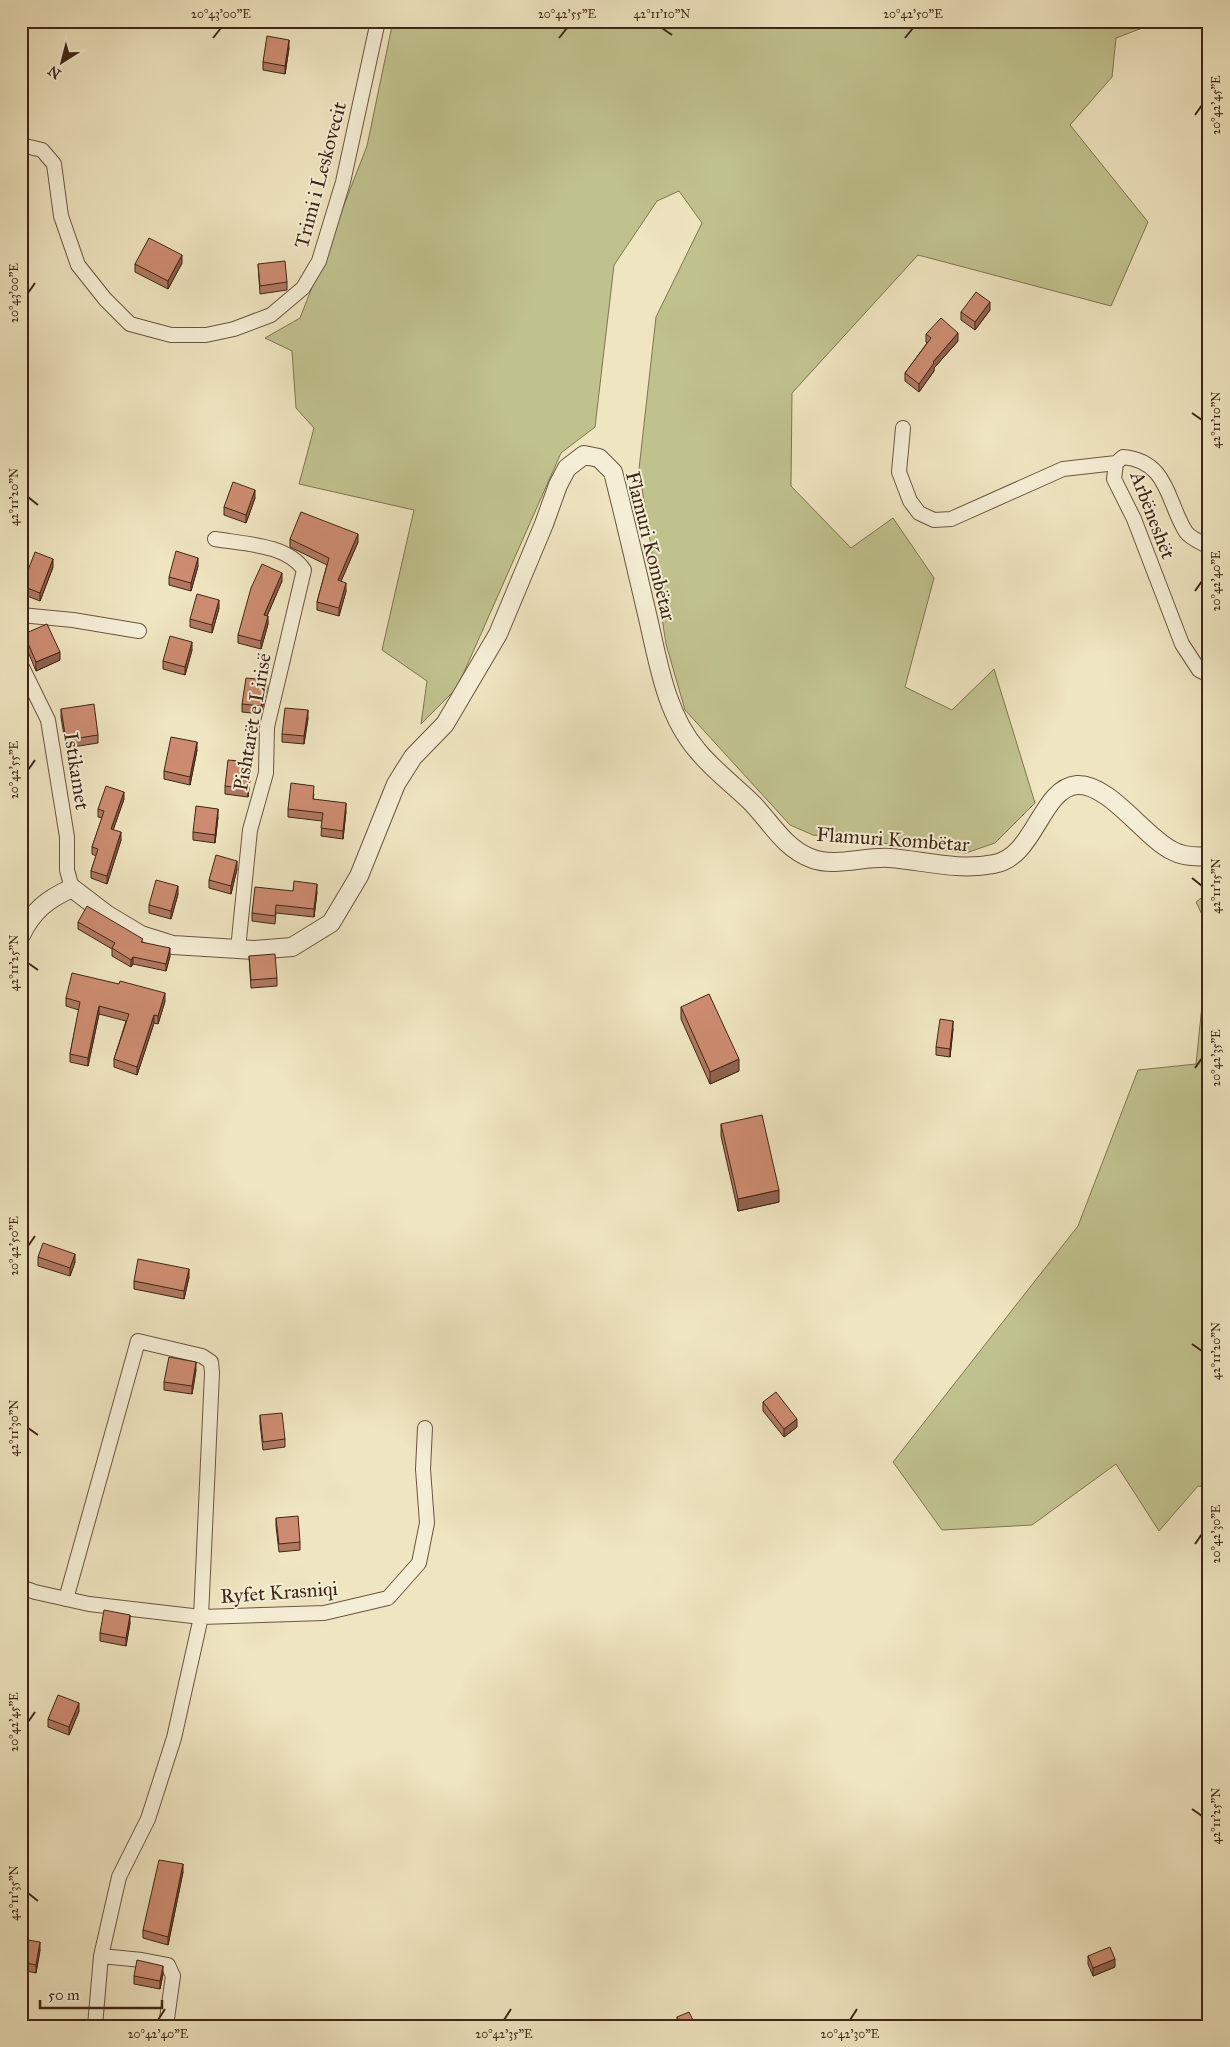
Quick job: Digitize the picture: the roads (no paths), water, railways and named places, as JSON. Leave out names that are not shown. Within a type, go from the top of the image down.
[{"type":"street","name":"Trimi i Leskovecit","points":[[21,145],[42,150],[54,164],[61,216],[78,264],[105,299],[130,324],[171,334],[206,335],[234,329],[271,315],[303,288],[319,261],[343,182],[378,21]]},
{"type":"street","points":[[903,428],[899,472],[910,501],[918,513],[934,520],[951,519],[1063,469],[1116,463]]},
{"type":"street","name":"Flamuri Kombëtar","points":[[72,888],[106,914],[141,935],[173,945],[238,949],[292,947],[331,923],[359,876],[396,784],[413,757],[445,724],[498,634],[544,524],[558,485],[567,468],[584,455],[599,458],[614,472],[664,685],[678,719],[696,749],[755,806],[778,836],[794,848],[813,859],[850,861],[886,858],[962,868],[1002,863],[1019,850],[1028,840],[1051,802],[1068,788],[1076,785],[1103,794],[1163,845],[1174,852],[1186,856],[1209,856]]},
{"type":"street","name":"Arbëneshët","points":[[1209,547],[1187,533],[1172,497],[1159,476],[1137,458],[1123,457],[1116,463],[1114,479],[1134,519],[1182,644],[1200,670],[1209,675]]},
{"type":"street","name":"Pishtarët e Lirisë","points":[[215,539],[284,552],[299,562],[304,570],[267,727],[266,773],[250,830],[238,949]]},
{"type":"street","points":[[21,615],[73,620],[138,631]]},
{"type":"street","name":"Istikamet","points":[[21,665],[48,720],[67,837],[67,870],[72,888]]},
{"type":"street","points":[[21,935],[26,926],[48,900],[72,888]]},
{"type":"street","points":[[66,1599],[138,1341],[202,1356],[210,1362],[201,1617],[174,1738],[148,1819],[119,1877],[102,1956],[95,2026]]},
{"type":"street","name":"Ryfet Krasniqi","points":[[21,1587],[89,1604],[201,1617],[324,1613],[388,1598],[418,1563],[427,1523],[423,1469],[426,1428]]},
{"type":"street","points":[[102,1956],[168,1965],[173,1976],[166,2026]]}]
